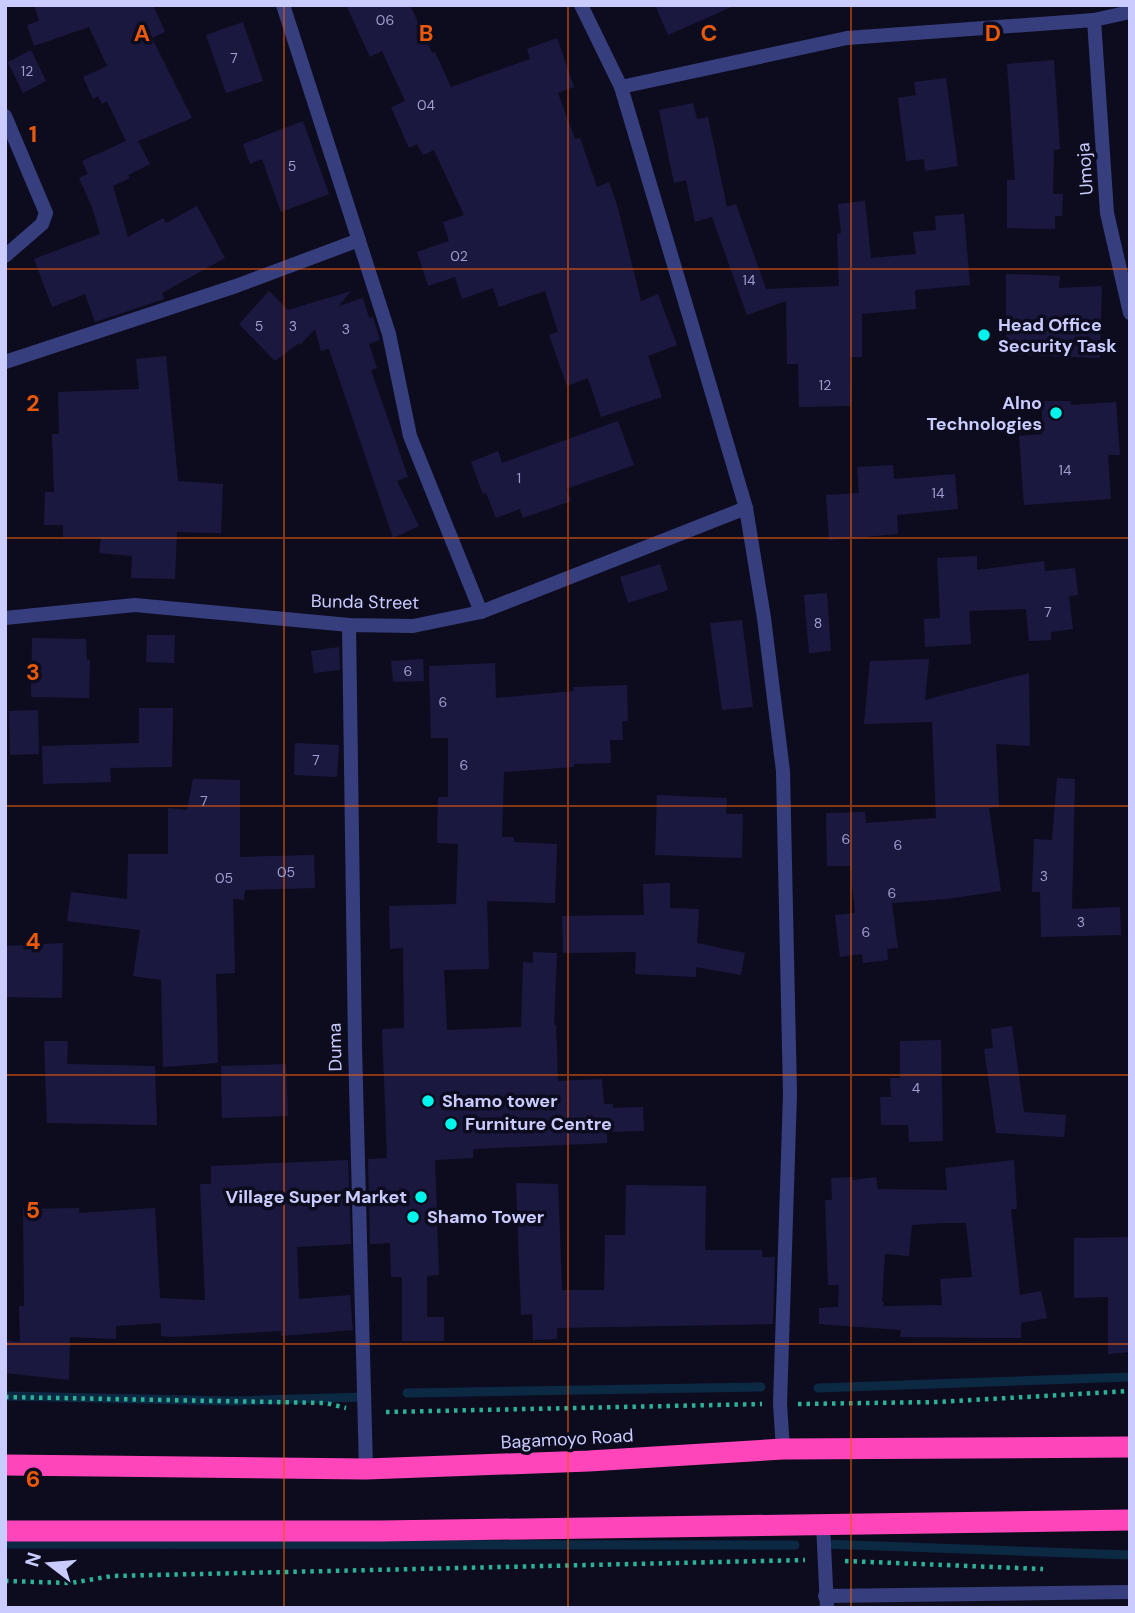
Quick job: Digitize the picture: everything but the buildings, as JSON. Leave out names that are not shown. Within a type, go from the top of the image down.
[{"type":"highway","name":"Bagamoyo Road","points":[[5,1465],[366,1469],[589,1461],[783,1449],[1130,1447]]},
{"type":"highway","points":[[5,1531],[381,1531],[1130,1520]]},
{"type":"street","points":[[284,5],[389,334],[411,436],[481,612]]},
{"type":"street","points":[[581,5],[621,87],[746,508],[764,618],[783,771],[790,1094],[780,1404],[783,1449]]},
{"type":"street","points":[[621,87],[847,38],[1094,20],[1130,12]]},
{"type":"street","name":"Umoja","points":[[1094,20],[1107,213],[1130,313]]},
{"type":"street","points":[[5,116],[46,213],[42,224],[5,256]]},
{"type":"street","points":[[5,362],[236,286],[359,240]]},
{"type":"street","name":"Bunda Street","points":[[5,618],[135,605],[349,625],[413,626],[481,612],[746,508]]},
{"type":"street","name":"Duma","points":[[349,625],[355,1046],[366,1469]]},
{"type":"street","points":[[823,1524],[826,1602],[1130,1592]]},
{"type":"path","points":[[5,1397],[326,1404],[363,1412],[938,1402],[1130,1391]]},
{"type":"path","points":[[5,1581],[71,1583],[112,1576],[792,1559],[1047,1570]]},
{"type":"waterway","points":[[818,1388],[1130,1377]]},
{"type":"waterway","points":[[407,1393],[761,1387]]},
{"type":"waterway","points":[[6,1396],[233,1401],[363,1397]]},
{"type":"waterway","points":[[5,1544],[795,1545]]},
{"type":"waterway","points":[[824,1544],[1130,1555]]},
{"type":"place","name":"Head Office Security Task","points":[[984,335]]},
{"type":"place","name":"Alno Technologies","points":[[1056,413]]},
{"type":"place","name":"Shamo tower","points":[[428,1101]]},
{"type":"place","name":"Furniture Centre","points":[[451,1124]]},
{"type":"place","name":"Village Super Market","points":[[421,1197]]},
{"type":"place","name":"Shamo Tower","points":[[413,1217]]}]
